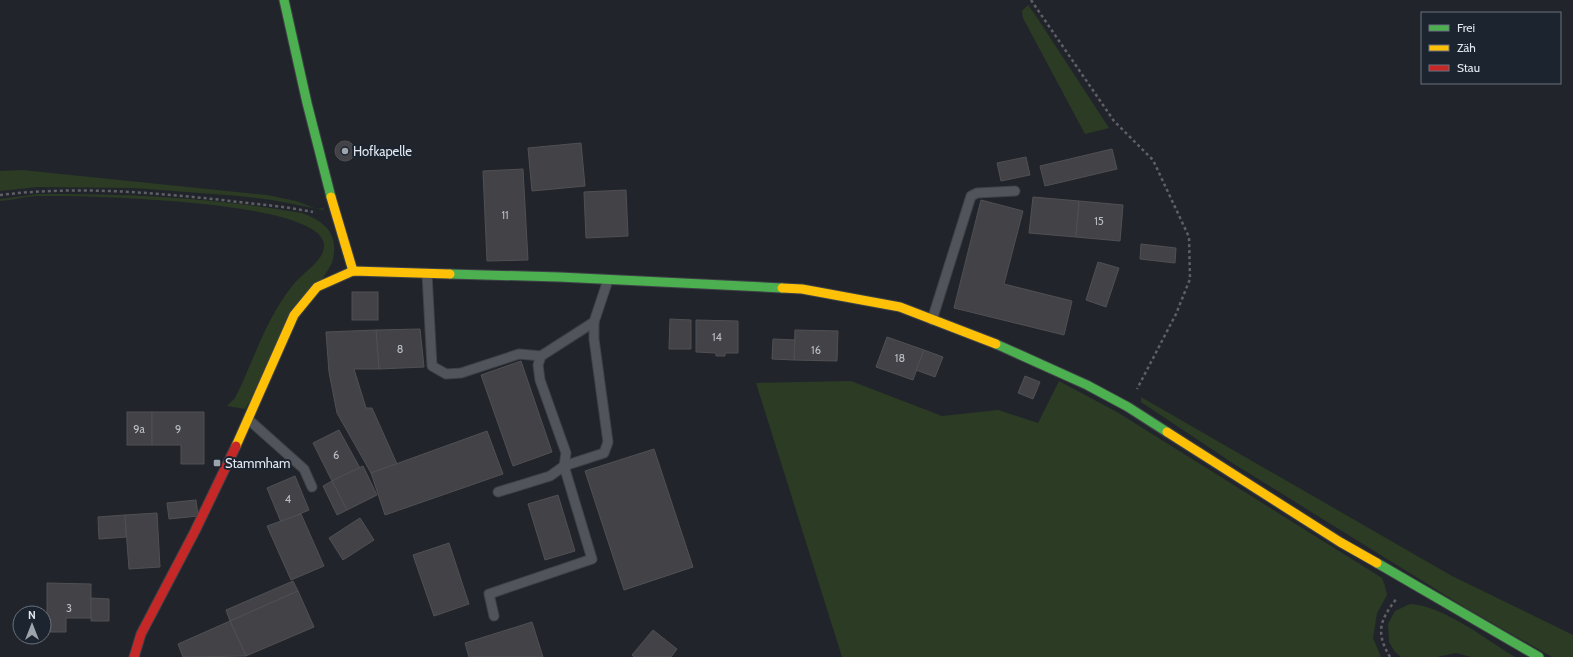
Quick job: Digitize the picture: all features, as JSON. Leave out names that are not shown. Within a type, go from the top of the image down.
[{"type":"street","points":[[284,0],[335,217],[353,271]]},
{"type":"street","points":[[134,657],[141,634],[195,531],[249,420],[294,315],[317,287],[353,271],[608,280],[802,289],[900,307],[991,342],[1087,385],[1128,407],[1340,542],[1540,657]]},
{"type":"lane","points":[[932,320],[971,196],[976,193],[1015,191]]},
{"type":"lane","points":[[427,274],[432,366],[446,374],[461,373],[519,354],[541,356],[594,322]]},
{"type":"lane","points":[[498,492],[550,476],[564,466],[604,453],[608,442],[594,339],[594,322],[608,280]]},
{"type":"lane","points":[[494,616],[489,594],[592,559],[564,466],[566,453],[540,380],[538,365],[541,356]]},
{"type":"lane","points":[[249,420],[304,469],[312,487]]},
{"type":"path","points":[[1031,0],[1114,121],[1153,160],[1189,237],[1190,279],[1176,314],[1128,407]]},
{"type":"path","points":[[0,195],[33,191],[117,191],[186,196],[299,209],[335,217]]},
{"type":"path","points":[[1390,657],[1383,645],[1381,621],[1410,582]]},
{"type":"green space","points":[[1028,5],[1109,128],[1085,134],[1023,18],[1022,11]]},
{"type":"green space","points":[[22,170],[267,195],[296,201],[315,208],[239,196],[134,188],[37,187],[0,191],[0,171]]},
{"type":"green space","points":[[39,194],[105,194],[204,200],[302,213],[324,225],[329,231],[334,245],[332,263],[245,409],[227,406],[235,398],[275,311],[297,280],[317,262],[323,251],[324,246],[314,230],[285,218],[244,209],[195,203],[144,199],[59,196],[36,196],[0,201],[0,199]]},
{"type":"green space","points":[[851,381],[942,416],[998,410],[1038,423],[1059,381],[1117,412],[1382,578],[1387,595],[1377,613],[1373,638],[1381,657],[842,657],[756,383]]},
{"type":"green space","points":[[1141,397],[1452,576],[1573,635],[1573,657],[1552,657],[1466,608],[1234,464],[1141,402]]},
{"type":"green space","points":[[1410,604],[1423,606],[1437,611],[1464,624],[1515,657],[1471,657],[1456,653],[1437,657],[1401,657],[1395,652],[1389,642],[1388,624],[1395,611]]},
{"type":"building","name":"Hofkapelle","points":[[345,141],[352,144],[355,151],[352,158],[345,161],[338,158],[335,151],[338,144]]},
{"type":"building","points":[[581,143],[585,186],[532,191],[528,148]]},
{"type":"building","points":[[1112,149],[1117,169],[1045,186],[1040,166]]},
{"type":"building","points":[[1026,157],[1030,175],[1001,181],[997,163]]},
{"type":"building","points":[[523,169],[528,260],[487,261],[483,171]]},
{"type":"building","points":[[626,190],[628,236],[586,238],[584,192]]},
{"type":"building","points":[[1033,197],[1079,201],[1076,237],[1029,233]]},
{"type":"building","points":[[981,200],[1023,211],[1004,284],[1072,301],[1064,335],[954,308]]},
{"type":"building","points":[[1079,201],[1123,205],[1120,241],[1076,237]]},
{"type":"building","points":[[1141,244],[1176,248],[1175,263],[1140,259]]},
{"type":"building","points":[[1098,262],[1119,268],[1106,307],[1086,300]]},
{"type":"building","points":[[352,292],[378,292],[378,320],[352,320]]},
{"type":"building","points":[[670,319],[691,320],[691,349],[669,349]]},
{"type":"building","points":[[696,320],[738,321],[738,353],[725,353],[725,356],[716,356],[716,353],[696,352]]},
{"type":"building","points":[[420,329],[424,367],[379,369],[376,330]]},
{"type":"building","points":[[376,330],[379,369],[354,369],[366,408],[372,408],[397,464],[371,473],[337,413],[329,372],[326,332]]},
{"type":"building","points":[[795,330],[838,331],[837,361],[794,360]]},
{"type":"building","points":[[887,337],[924,350],[913,380],[876,367]]},
{"type":"building","points":[[773,339],[795,340],[794,360],[772,359]]},
{"type":"building","points":[[924,350],[943,357],[935,377],[916,370]]},
{"type":"building","points":[[521,361],[552,452],[513,466],[481,375]]},
{"type":"building","points":[[1025,376],[1040,382],[1033,399],[1018,393]]},
{"type":"building","points":[[127,412],[152,412],[152,445],[127,445]]},
{"type":"building","points":[[152,412],[204,412],[204,464],[181,464],[181,445],[152,445]]},
{"type":"building","points":[[339,430],[360,468],[332,481],[313,443]]},
{"type":"building","points":[[487,431],[503,474],[385,515],[371,473]]},
{"type":"building","points":[[654,449],[693,567],[624,590],[585,471]]},
{"type":"building","points":[[363,466],[377,495],[347,510],[332,481]]},
{"type":"building","points":[[295,476],[309,510],[281,522],[267,488]]},
{"type":"building","points":[[332,481],[347,510],[337,515],[323,486]]},
{"type":"building","points":[[558,495],[575,551],[545,560],[528,504]]},
{"type":"building","points":[[196,500],[198,516],[169,519],[167,503]]},
{"type":"building","points":[[157,513],[160,567],[129,569],[125,515]]},
{"type":"building","points":[[301,514],[324,566],[291,580],[267,526]]},
{"type":"building","points":[[125,515],[126,537],[99,539],[98,517]]},
{"type":"building","points":[[360,518],[374,540],[343,560],[329,538]]},
{"type":"building","points":[[449,543],[469,604],[434,616],[413,555]]},
{"type":"building","points":[[293,581],[298,591],[230,621],[226,610]]},
{"type":"building","points":[[47,583],[91,584],[91,618],[66,618],[66,632],[52,632],[52,605],[47,605]]},
{"type":"building","points":[[298,591],[314,627],[246,656],[230,621]]},
{"type":"building","points":[[91,598],[109,599],[109,621],[91,621]]},
{"type":"building","points":[[230,621],[246,656],[183,657],[178,644]]},
{"type":"building","points":[[532,622],[543,657],[469,657],[465,643]]},
{"type":"building","points":[[653,630],[677,649],[671,657],[634,657],[632,655]]},
{"type":"traffic: fast","points":[[284,0],[307,103],[331,197]]},
{"type":"traffic: fast","points":[[450,274],[559,277],[782,288]]},
{"type":"traffic: fast","points":[[996,344],[1087,385],[1128,407],[1167,432]]},
{"type":"traffic: fast","points":[[1377,563],[1539,657]]},
{"type":"traffic: slow","points":[[331,197],[353,271]]},
{"type":"traffic: slow","points":[[236,446],[294,315],[317,287],[353,271],[450,274]]},
{"type":"traffic: slow","points":[[782,288],[802,289],[900,307],[996,344]]},
{"type":"traffic: slow","points":[[1167,432],[1340,542],[1377,563]]},
{"type":"traffic: jam","points":[[134,657],[141,634],[195,531],[236,446]]},
{"type":"place","name":"Hofkapelle","points":[[345,151]]},
{"type":"place","name":"Stammham","points":[[217,463]]}]
